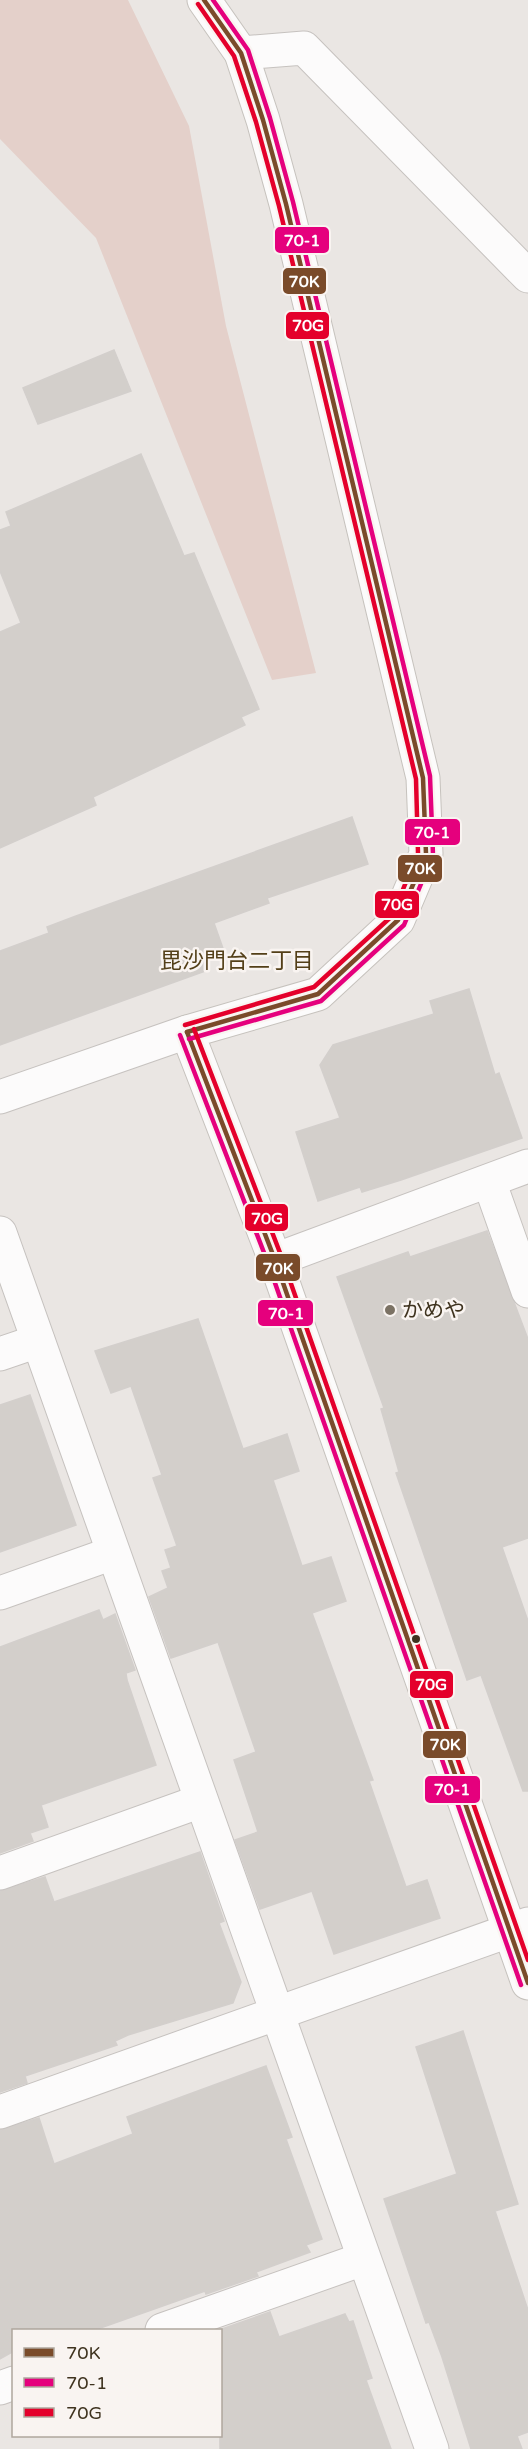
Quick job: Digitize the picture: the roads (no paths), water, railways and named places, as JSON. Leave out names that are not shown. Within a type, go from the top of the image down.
[{"type":"street","points":[[0,1096],[187,1032],[318,994],[398,920],[426,854],[423,778],[286,204],[263,120],[241,53],[204,0]]},
{"type":"street","points":[[241,53],[304,48],[528,276]]},
{"type":"street","points":[[187,1032],[275,1260],[519,1928],[528,1983]]},
{"type":"street","points":[[275,1260],[528,1166]]},
{"type":"street","points":[[489,1181],[528,1291]]},
{"type":"street","points":[[0,1233],[432,2449]]},
{"type":"street","points":[[0,1354],[38,1341]]},
{"type":"street","points":[[0,1593],[113,1553]]},
{"type":"street","points":[[0,1873],[201,1802]]},
{"type":"street","points":[[0,2112],[519,1928]]},
{"type":"street","points":[[168,2329],[363,2259]]},
{"type":"place","name":"かめや","points":[[390,1310]]},
{"type":"district","name":"毘沙門台二丁目","points":[[237,961]]}]
